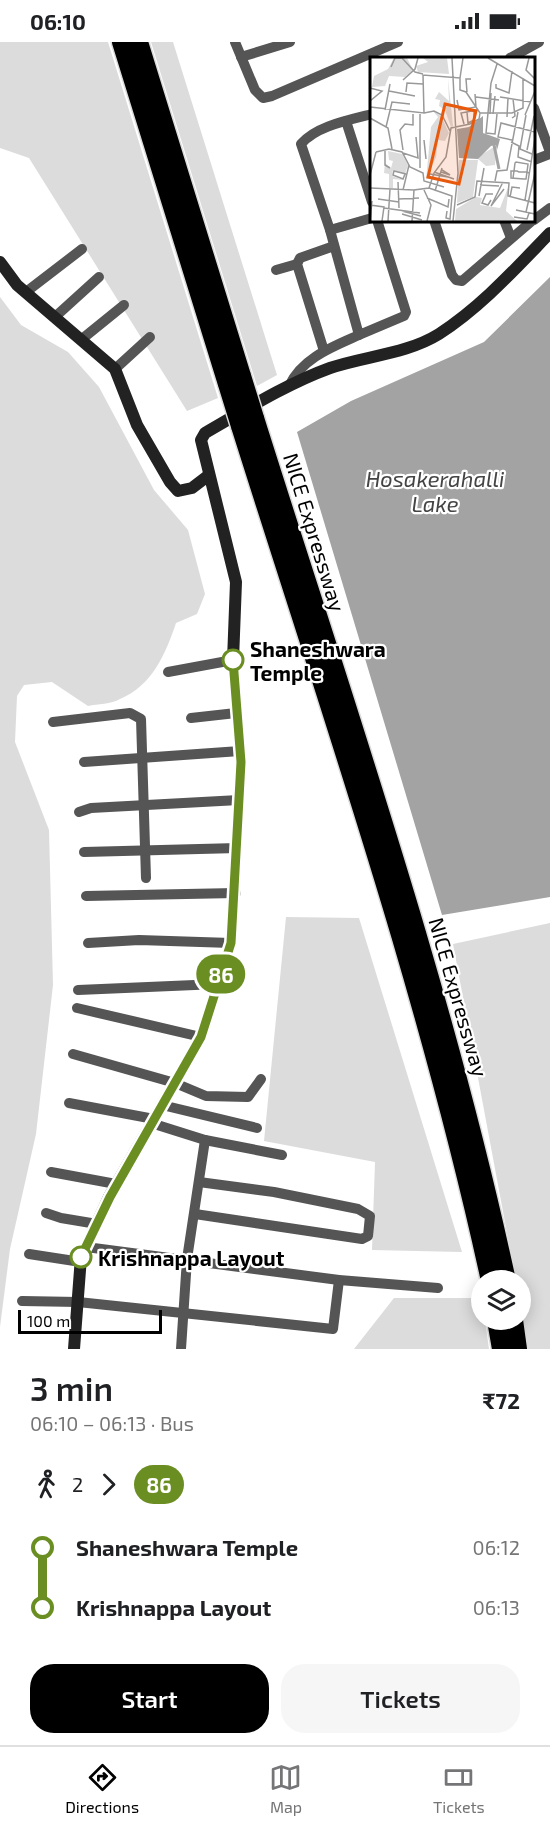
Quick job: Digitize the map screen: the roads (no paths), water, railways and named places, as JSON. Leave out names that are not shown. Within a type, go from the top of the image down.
[{"type":"highway","name":"NICE Expressway","points":[[122,42],[434,989],[483,1169],[505,1270]]},
{"type":"highway","name":"NICE Expressway","points":[[139,42],[234,380]]},
{"type":"highway","name":"NICE Expressway","points":[[248,422],[411,972],[466,1173],[487,1270]]},
{"type":"highway","points":[[498,1330],[501,1349]]},
{"type":"highway","points":[[515,1330],[518,1349]]},
{"type":"street","points":[[235,42],[255,90],[263,98],[398,42]]},
{"type":"street","points":[[242,57],[290,42]]},
{"type":"street","points":[[515,57],[539,42]]},
{"type":"street","points":[[535,111],[550,153],[535,160]]},
{"type":"street","points":[[359,335],[330,230],[301,144],[307,137],[346,121],[370,115]]},
{"type":"street","points":[[346,121],[370,196]]},
{"type":"street","points":[[535,219],[550,208]]},
{"type":"street","points":[[330,230],[370,219]]},
{"type":"street","points":[[290,386],[296,370],[324,351],[404,316],[406,312],[378,222]]},
{"type":"street","points":[[435,222],[456,280],[462,281],[531,222]]},
{"type":"street","points":[[505,222],[511,238]]},
{"type":"street","points":[[74,1349],[81,1262],[86,1247],[117,1184],[201,1037],[231,943],[236,893],[240,751],[233,660],[236,582],[201,440],[205,433],[290,386],[331,368],[406,347],[437,335],[493,291],[550,233]]},
{"type":"street","points":[[324,351],[297,264],[300,258],[334,246]]},
{"type":"street","points":[[26,292],[82,249]]},
{"type":"street","points":[[0,262],[17,285],[56,316],[115,369],[137,425],[170,482],[178,491],[192,488],[209,475]]},
{"type":"street","points":[[276,270],[297,264]]},
{"type":"street","points":[[56,316],[99,277]]},
{"type":"street","points":[[82,339],[123,305]]},
{"type":"street","points":[[115,369],[150,337]]},
{"type":"street","points":[[168,672],[233,660]]},
{"type":"street","points":[[191,718],[236,713]]},
{"type":"street","points":[[53,722],[134,714],[141,720],[146,878]]},
{"type":"street","points":[[84,762],[143,760],[240,751]]},
{"type":"street","points":[[79,812],[91,807],[239,800]]},
{"type":"street","points":[[84,852],[237,848]]},
{"type":"street","points":[[86,896],[236,893]]},
{"type":"street","points":[[88,943],[139,940],[231,943]]},
{"type":"street","points":[[78,990],[218,984]]},
{"type":"street","points":[[77,1008],[201,1037]]},
{"type":"street","points":[[73,1053],[175,1083],[206,1096],[245,1098],[261,1079]]},
{"type":"street","points":[[69,1103],[153,1121],[205,1140],[282,1155]]},
{"type":"street","points":[[162,1105],[257,1128]]},
{"type":"street","points":[[181,1349],[187,1259],[205,1140]]},
{"type":"street","points":[[51,1172],[117,1184]]},
{"type":"street","points":[[195,1214],[362,1239],[368,1236],[370,1216],[358,1209],[274,1192],[199,1182]]},
{"type":"street","points":[[46,1212],[61,1218],[97,1224]]},
{"type":"street","points":[[86,1247],[339,1280],[438,1287]]},
{"type":"street","points":[[29,1254],[81,1262]]},
{"type":"street","points":[[22,1302],[78,1302],[333,1329],[339,1280]]},
{"type":"water","name":"Hosakerahalli Lake","points":[[550,277],[550,897],[442,915],[297,432],[351,401],[484,342]]},
{"type":"place","name":"Shaneshwara Temple","points":[[233,660]]},
{"type":"place","name":"Krishnappa Layout","points":[[81,1257]]}]
